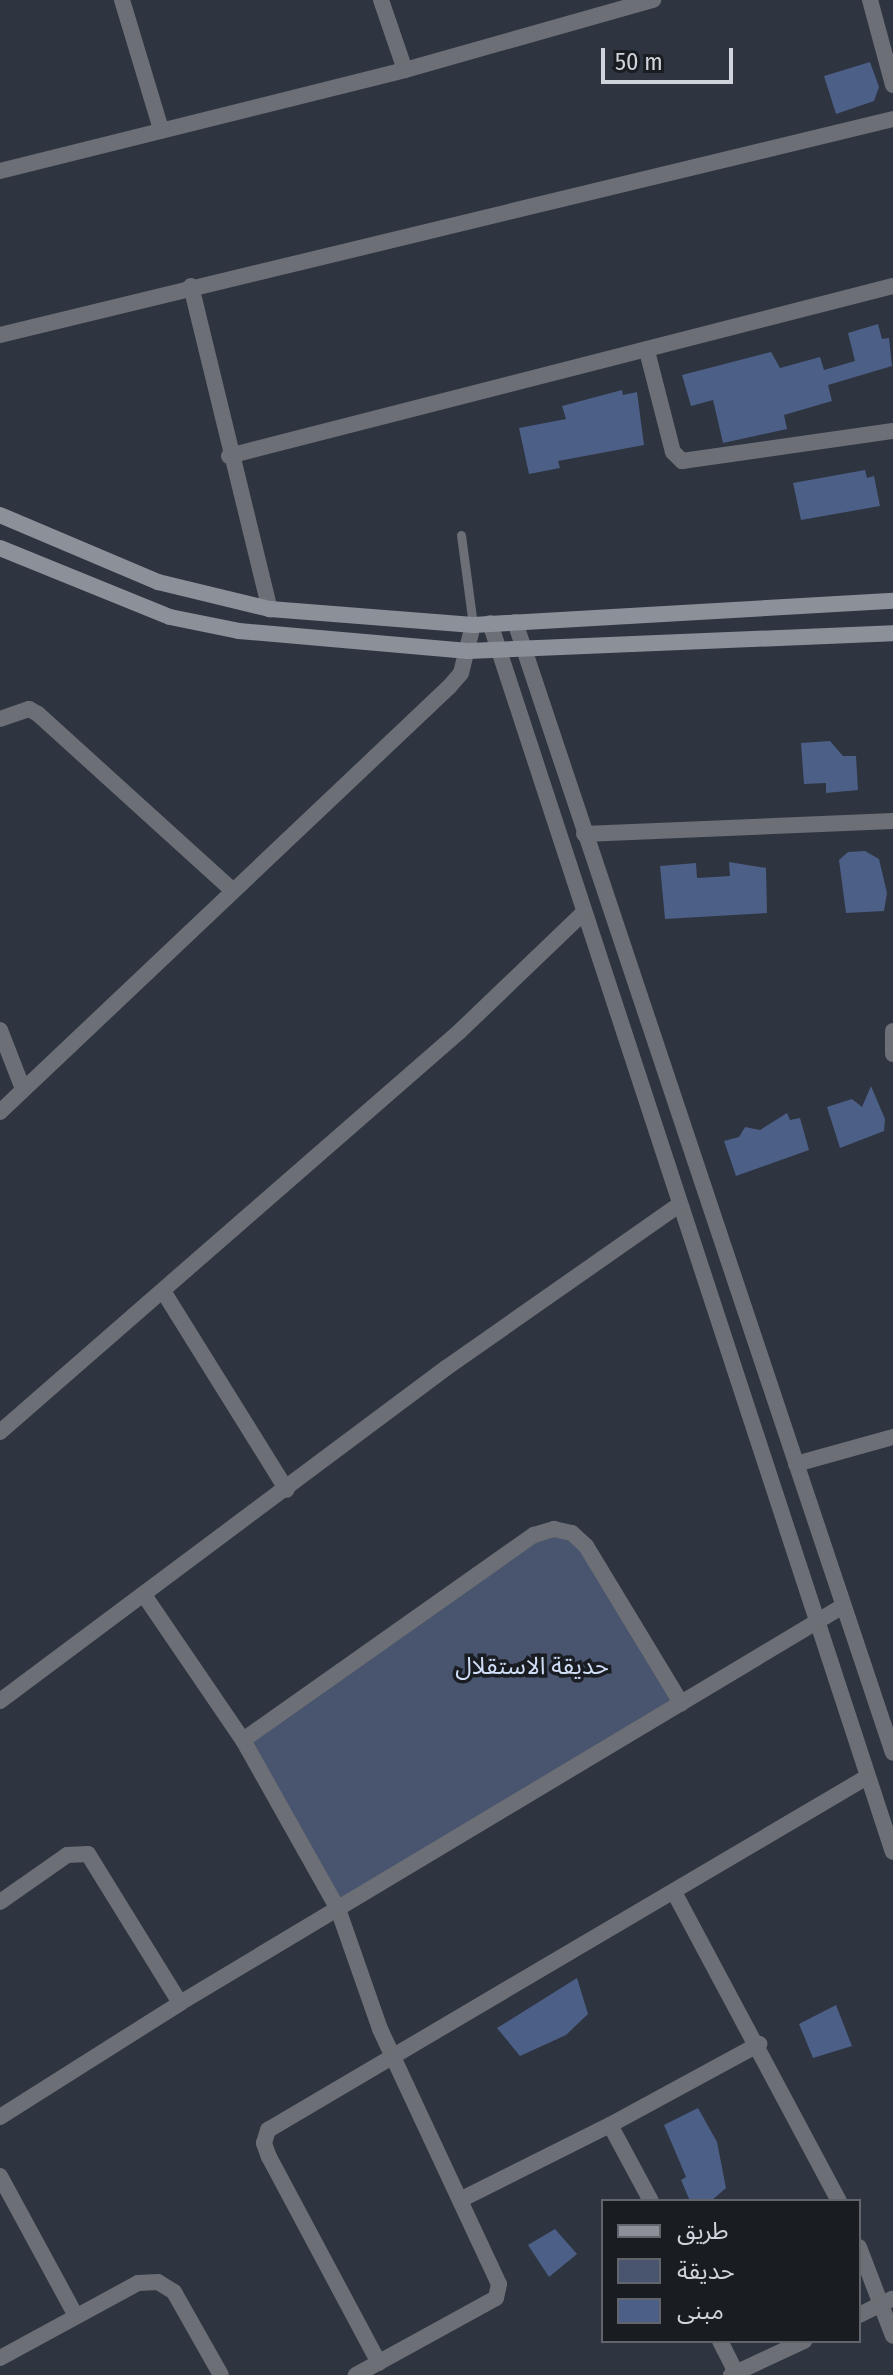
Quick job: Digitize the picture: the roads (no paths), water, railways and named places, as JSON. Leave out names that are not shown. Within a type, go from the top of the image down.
[{"type":"main road","points":[[0,515],[158,582],[270,609],[482,624],[893,601]]},
{"type":"main road","points":[[0,548],[134,604],[209,626],[468,651],[893,633]]},
{"type":"street","points":[[122,0],[161,129]]},
{"type":"street","points":[[381,0],[405,70]]},
{"type":"street","points":[[0,171],[405,70],[651,0]]},
{"type":"street","points":[[870,0],[893,85]]},
{"type":"street","points":[[0,335],[191,286],[893,119]]},
{"type":"street","points":[[191,286],[229,456],[270,609]]},
{"type":"street","points":[[229,456],[893,286]]},
{"type":"street","points":[[647,351],[673,452],[682,461],[893,431]]},
{"type":"street","points":[[515,622],[893,1753]]},
{"type":"street","points":[[0,1112],[232,890],[430,707],[461,673],[482,624],[499,650],[893,1852]]},
{"type":"street","points":[[0,719],[18,711],[38,714],[232,890]]},
{"type":"street","points":[[584,834],[893,821]]},
{"type":"street","points":[[0,1432],[460,1031],[584,912]]},
{"type":"street","points":[[0,1030],[23,1089]]},
{"type":"street","points":[[893,1031],[893,1054]]},
{"type":"street","points":[[0,1701],[287,1490],[446,1368],[679,1205]]},
{"type":"street","points":[[163,1291],[287,1490]]},
{"type":"street","points":[[796,1464],[893,1437]]},
{"type":"street","points":[[243,1740],[534,1535],[554,1529],[572,1533],[586,1546],[681,1703]]},
{"type":"street","points":[[144,1595],[243,1740],[338,1909],[392,2056],[462,2199],[500,2293],[356,2375]]},
{"type":"street","points":[[0,2117],[180,2003],[681,1703],[815,1619],[843,1606]]},
{"type":"street","points":[[379,2363],[264,2143],[277,2122],[675,1894],[867,1777]]},
{"type":"street","points":[[0,1902],[67,1855],[88,1854],[180,2003]]},
{"type":"street","points":[[675,1894],[759,2044],[838,2199]]},
{"type":"street","points":[[462,2199],[610,2125],[759,2044]]},
{"type":"street","points":[[610,2125],[650,2199]]},
{"type":"street","points":[[0,2176],[76,2316]]},
{"type":"street","points":[[861,2251],[888,2301],[893,2336]]},
{"type":"street","points":[[0,2358],[138,2283],[167,2286],[221,2375]]},
{"type":"street","points":[[861,2314],[888,2301]]},
{"type":"street","points":[[721,2343],[734,2374],[800,2343]]},
{"type":"lane","points":[[461,535],[482,624]]},
{"type":"park label","name":"حديقة الاستقلال","points":[[532,1667]]}]
